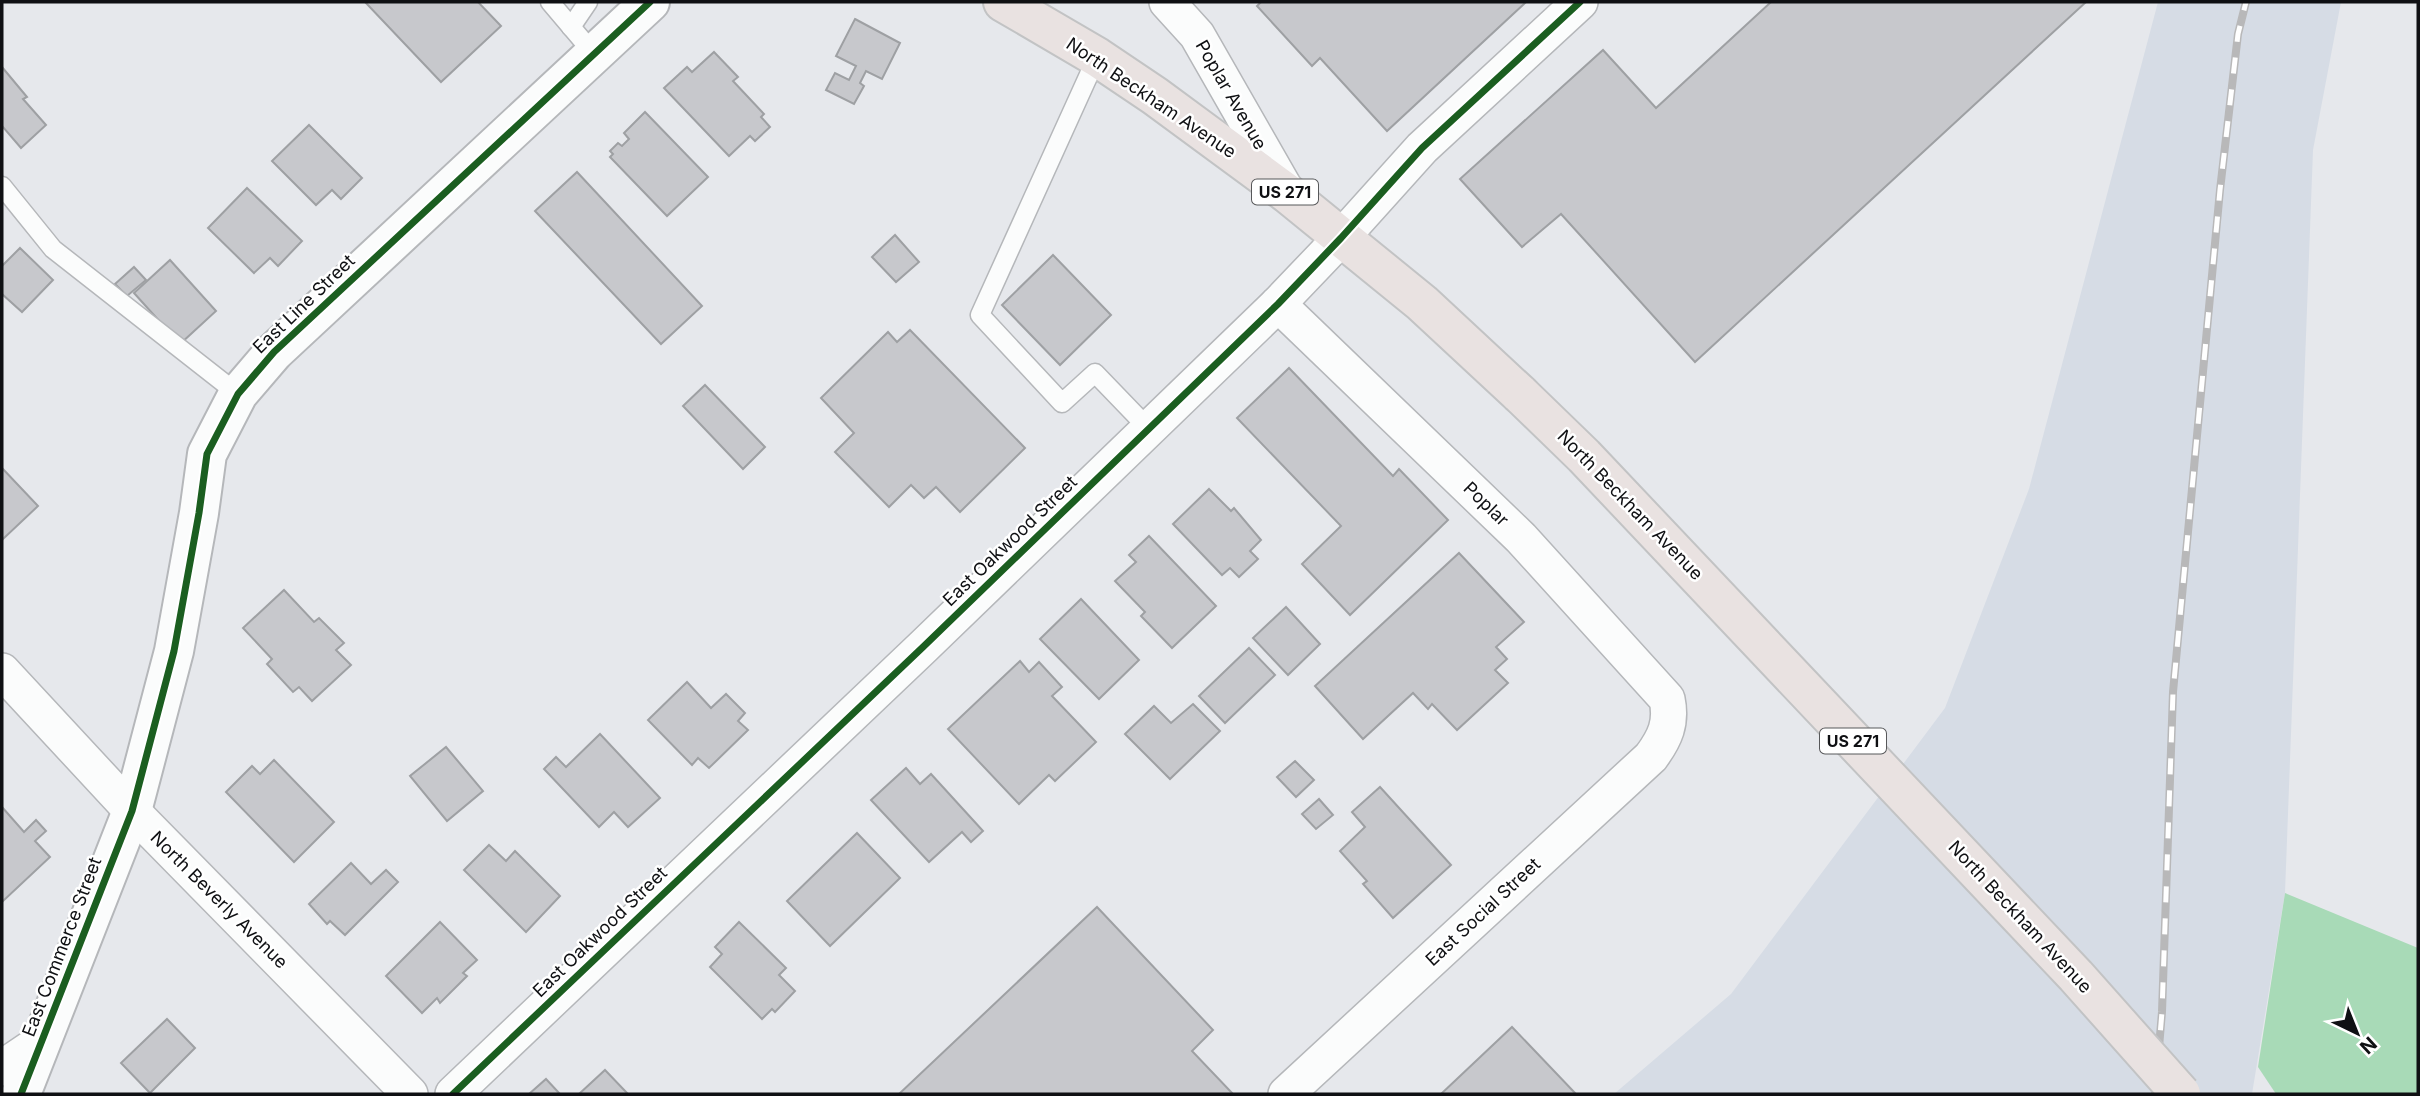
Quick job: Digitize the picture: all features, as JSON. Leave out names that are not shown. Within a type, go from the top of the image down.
[{"type":"main road","name":"North Beckham Avenue","points":[[1003,2],[1097,57],[1184,117],[1288,194],[1422,303],[1584,456],[2077,976],[2181,1094]]},
{"type":"street","name":"East Line Street","points":[[132,811],[174,651],[207,454],[238,394],[274,352],[582,40],[650,2]]},
{"type":"street","name":"Poplar Avenue","points":[[1167,2],[1197,34],[1288,194]]},
{"type":"street","name":"East Oakwood Street","points":[[453,1094],[1149,429],[1278,304],[1422,148],[1580,2]]},
{"type":"street","name":"Poplar","points":[[1278,304],[1521,538],[1667,699],[1670,721]]},
{"type":"street","name":"North Beverly Avenue","points":[[2,671],[132,811],[410,1094]]},
{"type":"street","name":"East Social Street","points":[[1286,1094],[1651,757],[1660,745],[1670,721]]},
{"type":"street","name":"East Commerce Street","points":[[21,1094],[132,811]]},
{"type":"street","points":[[2,1068],[42,1041]]},
{"type":"lane","points":[[550,2],[582,40]]},
{"type":"lane","points":[[582,40],[588,2]]},
{"type":"lane","points":[[1097,57],[979,315],[1062,402],[1095,373],[1149,429]]},
{"type":"lane","points":[[2,186],[53,249],[238,394]]},
{"type":"shaded area","points":[[2158,2],[2341,2],[2313,150],[2285,893],[2252,1094],[1614,1094],[1731,994],[1945,708],[2029,489]]},
{"type":"green space","points":[[2285,893],[2418,948],[2418,1094],[2276,1094],[2258,1067]]},
{"type":"building","points":[[365,2],[478,2],[501,26],[441,82]]},
{"type":"building","points":[[1261,2],[1525,3],[1387,131],[1320,58],[1312,66],[1257,6]]},
{"type":"building","points":[[1771,2],[2086,2],[1695,362],[1561,214],[1522,247],[1460,179],[1603,50],[1656,108]]},
{"type":"building","points":[[855,19],[900,43],[882,79],[866,71],[860,83],[864,86],[854,104],[826,90],[835,73],[849,80],[856,66],[836,56]]},
{"type":"building","points":[[714,52],[738,77],[733,81],[764,114],[761,117],[770,127],[755,141],[750,136],[729,156],[664,88],[687,67],[692,72]]},
{"type":"building","points":[[2,67],[27,97],[23,99],[46,125],[21,148],[2,126]]},
{"type":"building","points":[[645,112],[708,177],[667,216],[610,157],[613,154],[610,151],[618,143],[622,146],[629,139],[624,133]]},
{"type":"building","points":[[309,125],[362,178],[341,199],[332,190],[316,205],[272,161]]},
{"type":"building","points":[[577,172],[702,306],[661,344],[535,211]]},
{"type":"building","points":[[247,188],[302,241],[278,266],[270,258],[254,273],[208,228]]},
{"type":"building","points":[[895,235],[919,262],[896,282],[872,257]]},
{"type":"building","points":[[20,248],[53,280],[22,312],[2,294],[2,266]]},
{"type":"building","points":[[1053,255],[1111,315],[1060,365],[1002,305]]},
{"type":"building","points":[[170,260],[216,311],[180,344],[134,293]]},
{"type":"building","points":[[134,267],[146,280],[127,296],[115,284]]},
{"type":"building","points":[[910,330],[1025,448],[960,512],[936,487],[924,498],[911,485],[889,507],[835,452],[854,433],[821,398],[888,332],[897,342]]},
{"type":"building","points":[[1289,368],[1393,476],[1399,469],[1448,520],[1350,615],[1302,564],[1341,526],[1237,418]]},
{"type":"building","points":[[705,385],[765,447],[743,469],[683,406]]},
{"type":"building","points":[[2,468],[38,506],[2,540]]},
{"type":"building","points":[[1209,489],[1231,511],[1234,508],[1261,540],[1250,551],[1258,559],[1239,577],[1230,568],[1222,575],[1173,524]]},
{"type":"building","points":[[1149,536],[1216,606],[1172,648],[1141,616],[1145,612],[1115,581],[1136,562],[1129,555]]},
{"type":"building","points":[[1459,553],[1524,622],[1496,647],[1507,659],[1495,670],[1508,683],[1457,730],[1432,704],[1428,709],[1413,693],[1363,739],[1315,686]]},
{"type":"building","points":[[284,590],[314,622],[319,618],[344,643],[336,650],[351,665],[312,701],[299,687],[293,692],[267,664],[272,659],[243,628]]},
{"type":"building","points":[[1081,599],[1139,660],[1099,699],[1040,639]]},
{"type":"building","points":[[1286,607],[1320,644],[1288,675],[1253,638]]},
{"type":"building","points":[[1249,648],[1275,675],[1225,723],[1199,696]]},
{"type":"building","points":[[1020,661],[1029,672],[1039,662],[1062,687],[1052,696],[1096,742],[1055,781],[1049,775],[1019,804],[948,729]]},
{"type":"building","points":[[687,682],[711,708],[726,694],[745,713],[738,721],[748,730],[709,768],[698,758],[692,765],[648,720]]},
{"type":"building","points":[[1193,704],[1220,731],[1170,779],[1125,734],[1154,706],[1171,723]]},
{"type":"building","points":[[600,734],[660,798],[628,827],[614,812],[599,827],[544,769],[556,757],[566,767]]},
{"type":"building","points":[[446,747],[483,791],[447,821],[410,776]]},
{"type":"building","points":[[274,760],[334,822],[294,862],[226,792],[252,766],[260,774]]},
{"type":"building","points":[[1295,761],[1314,780],[1296,797],[1277,777]]},
{"type":"building","points":[[906,768],[920,784],[931,774],[983,831],[971,842],[962,832],[929,862],[871,800]]},
{"type":"building","points":[[1380,787],[1451,865],[1393,918],[1363,884],[1367,881],[1340,851],[1365,827],[1352,812]]},
{"type":"building","points":[[1319,799],[1333,815],[1316,829],[1302,814]]},
{"type":"building","points":[[2,807],[24,832],[36,820],[46,831],[35,841],[50,857],[2,902]]},
{"type":"building","points":[[857,833],[900,878],[830,946],[787,901]]},
{"type":"building","points":[[489,845],[506,861],[515,851],[560,896],[526,932],[464,870]]},
{"type":"building","points":[[351,863],[371,884],[386,870],[398,882],[345,935],[330,921],[327,924],[309,904]]},
{"type":"building","points":[[1097,907],[1213,1030],[1192,1051],[1233,1094],[899,1094]]},
{"type":"building","points":[[440,922],[477,960],[463,973],[467,976],[440,1003],[437,998],[422,1013],[386,976]]},
{"type":"building","points":[[739,922],[786,968],[779,975],[795,991],[775,1012],[772,1009],[762,1019],[710,967],[722,954],[715,947]]},
{"type":"building","points":[[167,1019],[195,1048],[150,1093],[121,1063]]},
{"type":"building","points":[[1512,1027],[1576,1094],[1441,1094]]},
{"type":"building","points":[[605,1070],[628,1094],[579,1094]]},
{"type":"building","points":[[546,1079],[560,1094],[529,1094]]},
{"type":"railway","points":[[2155,1094],[2162,1012],[2173,692],[2220,190],[2238,34],[2246,2]]},
{"type":"cycle path","points":[[21,1094],[132,811],[174,651],[207,454],[238,394],[274,352],[650,2]]},
{"type":"cycle path","points":[[453,1094],[923,647],[1278,304],[1422,148],[1580,2]]}]
